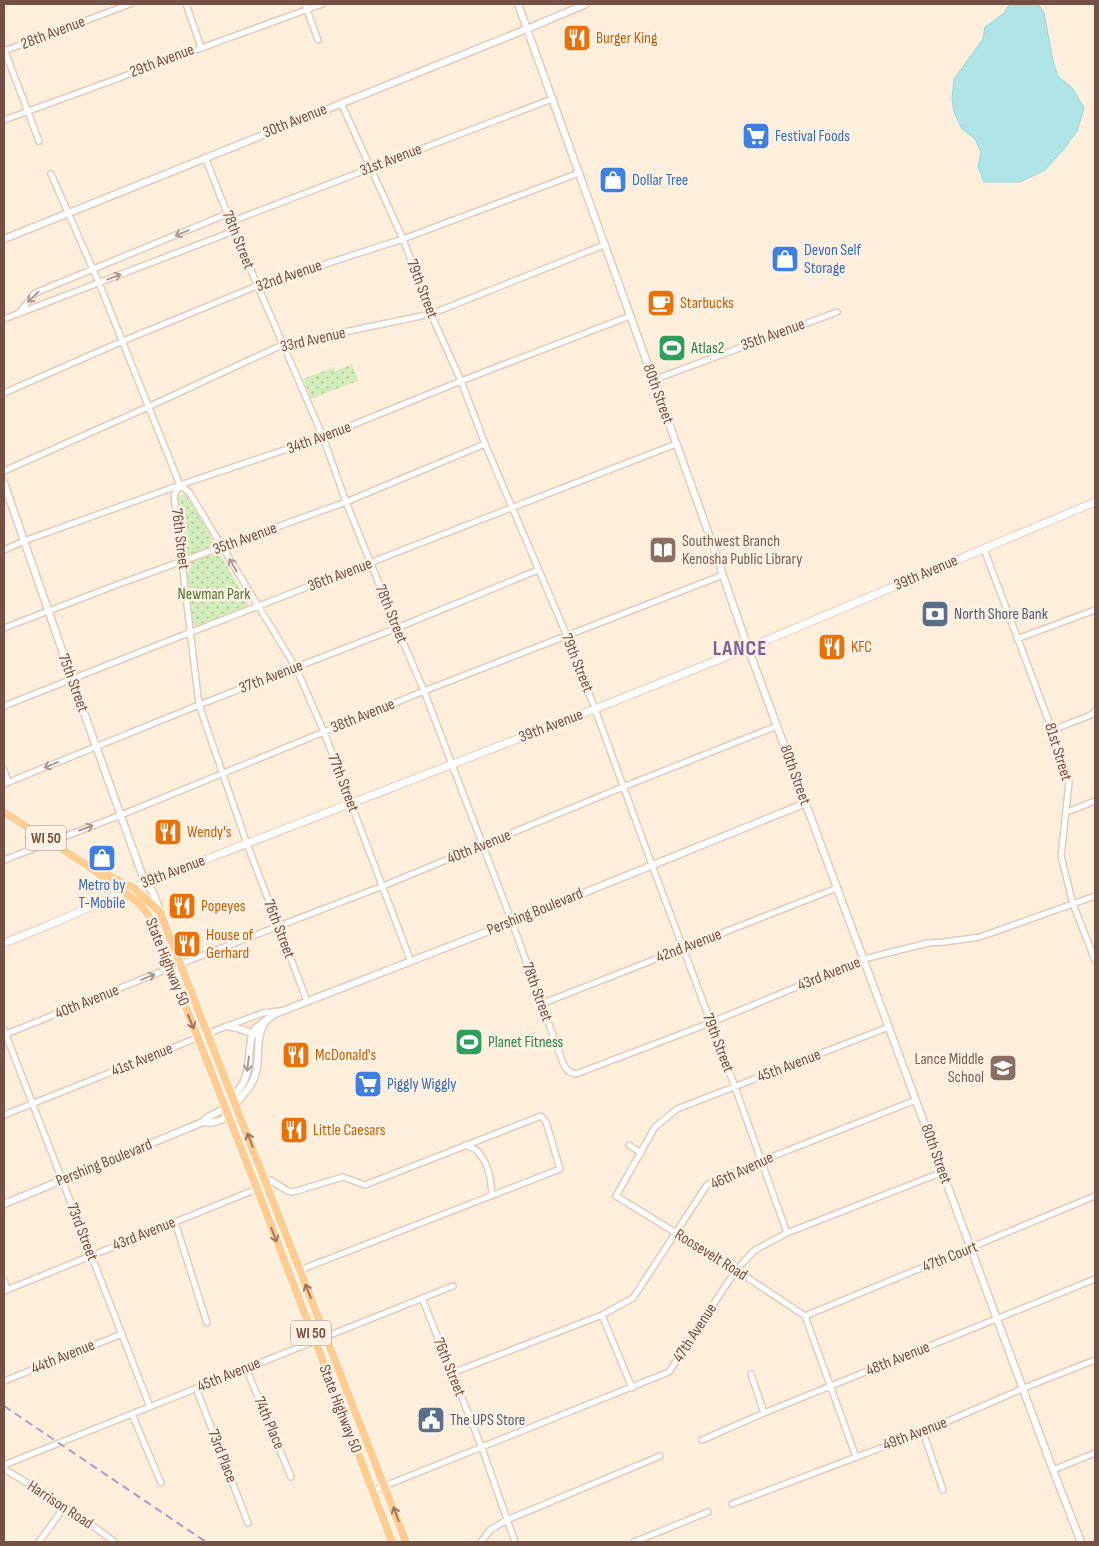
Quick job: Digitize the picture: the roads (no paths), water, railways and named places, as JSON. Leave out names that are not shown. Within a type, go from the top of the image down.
[{"type":"main road","name":"39th Avenue","points":[[4,943],[49,926],[146,883],[748,648],[858,600],[1095,502]]},
{"type":"main road","name":"WI 50","points":[[4,812],[88,865]]},
{"type":"main road","name":"State Highway 50","points":[[88,865],[134,888],[160,912],[406,1542]]},
{"type":"main road","name":"State Highway 50","points":[[88,865],[137,900],[153,923],[392,1542]]},
{"type":"street","name":"28th Avenue","points":[[4,50],[130,4]]},
{"type":"street","points":[[186,4],[201,47]]},
{"type":"street","name":"29th Avenue","points":[[4,120],[306,6],[322,4]]},
{"type":"street","name":"80th Street","points":[[518,4],[748,648],[1081,1542]]},
{"type":"street","name":"30th Avenue","points":[[4,239],[586,4]]},
{"type":"street","points":[[306,6],[318,40]]},
{"type":"street","points":[[4,50],[39,141]]},
{"type":"street","name":"31st Avenue","points":[[230,222],[552,99]]},
{"type":"street","name":"79th Street","points":[[341,103],[403,239],[431,314],[461,381],[595,709],[787,1233]]},
{"type":"street","name":"78th Street","points":[[205,157],[230,222],[323,438],[396,628],[424,691],[512,922],[565,1069],[570,1073]]},
{"type":"street","name":"32nd Avenue","points":[[4,393],[122,341],[257,286],[403,239],[579,173]]},
{"type":"street","name":"76th Street","points":[[51,174],[99,283],[180,485],[174,495],[199,705],[247,844],[307,1001]]},
{"type":"street","points":[[19,313],[35,293],[227,214]]},
{"type":"street","points":[[4,318],[234,231]]},
{"type":"street","name":"33rd Avenue","points":[[4,471],[282,345],[431,314],[604,245]]},
{"type":"street","name":"35th Avenue","points":[[653,380],[837,312]]},
{"type":"street","name":"34th Avenue","points":[[4,550],[180,485],[323,438],[461,381],[630,316]]},
{"type":"street","name":"35th Avenue","points":[[4,628],[346,502],[486,444]]},
{"type":"street","name":"36th Avenue","points":[[4,706],[676,444]]},
{"type":"street","name":"75th Street","points":[[4,483],[96,747],[146,883],[153,892],[160,912]]},
{"type":"street","name":"77th Street","points":[[180,485],[189,492],[296,668],[324,732],[411,962]]},
{"type":"street","name":"81st Street","points":[[984,549],[1052,730],[1069,782],[1061,856],[1074,904],[1095,960]]},
{"type":"street","name":"37th Avenue","points":[[6,783],[538,570]]},
{"type":"street","name":"38th Avenue","points":[[4,860],[223,774],[424,691],[723,575]]},
{"type":"street","points":[[1017,638],[1095,610]]},
{"type":"street","points":[[1052,730],[1091,715],[1095,711]]},
{"type":"street","name":"40th Avenue","points":[[180,964],[383,886],[777,726]]},
{"type":"street","points":[[4,770],[6,783]]},
{"type":"street","points":[[1067,812],[1095,801]]},
{"type":"street","name":"Pershing Boulevard","points":[[4,1204],[203,1122],[206,1118],[219,1111],[249,1089],[255,1077],[263,1026],[273,1015],[281,1011],[512,922],[806,803]]},
{"type":"street","points":[[146,883],[143,897],[147,912]]},
{"type":"street","name":"42nd Avenue","points":[[541,1004],[837,888]]},
{"type":"street","name":"43rd Avenue","points":[[570,1073],[576,1074],[710,1023],[864,959],[928,943],[980,937],[1095,896]]},
{"type":"street","name":"40th Avenue","points":[[4,1033],[170,968]]},
{"type":"street","name":"41st Avenue","points":[[4,1115],[227,1026],[263,1013],[281,1011]]},
{"type":"street","name":"Pershing Boulevard","points":[[203,1122],[210,1123],[228,1116],[247,1073],[253,1034],[258,1026],[266,1022]]},
{"type":"street","points":[[227,1026],[260,1036]]},
{"type":"street","name":"45th Avenue","points":[[616,1196],[655,1127],[677,1109],[889,1027]]},
{"type":"street","name":"73rd Street","points":[[4,1033],[150,1407]]},
{"type":"street","name":"46th Avenue","points":[[452,1373],[602,1315],[633,1298],[707,1185],[761,1161],[916,1100]]},
{"type":"street","points":[[270,1180],[293,1192],[343,1177],[365,1185],[541,1116],[546,1122],[560,1169],[300,1270]]},
{"type":"street","points":[[465,1145],[476,1150],[486,1164],[490,1174],[492,1196]]},
{"type":"street","points":[[629,1145],[641,1152]]},
{"type":"street","name":"47th Avenue","points":[[372,1491],[669,1372],[736,1270],[755,1250],[787,1233],[943,1172]]},
{"type":"street","name":"43rd Avenue","points":[[5,1290],[257,1189]]},
{"type":"street","name":"Roosevelt Road","points":[[616,1196],[736,1270],[805,1316]]},
{"type":"street","name":"47th Court","points":[[805,1316],[1095,1196]]},
{"type":"street","points":[[175,1222],[207,1323]]},
{"type":"street","name":"48th Avenue","points":[[702,1440],[1095,1279]]},
{"type":"street","points":[[4,1280],[5,1290]]},
{"type":"street","name":"45th Avenue","points":[[4,1465],[453,1286]]},
{"type":"street","name":"76th Street","points":[[422,1298],[482,1448],[515,1542]]},
{"type":"street","points":[[602,1315],[632,1388]]},
{"type":"street","points":[[805,1316],[856,1456]]},
{"type":"street","name":"44th Avenue","points":[[4,1381],[122,1334]]},
{"type":"street","name":"49th Avenue","points":[[732,1504],[923,1432],[1024,1388],[1095,1360]]},
{"type":"street","name":"74th Place","points":[[246,1368],[291,1477]]},
{"type":"street","points":[[751,1374],[764,1413]]},
{"type":"street","name":"73rd Place","points":[[196,1388],[248,1523]]},
{"type":"street","points":[[132,1414],[161,1483]]},
{"type":"street","points":[[923,1432],[943,1490]]},
{"type":"street","points":[[1053,1470],[1095,1453]]},
{"type":"street","points":[[481,1542],[490,1530],[507,1520],[660,1456]]},
{"type":"street","name":"Harrison Road","points":[[4,1469],[65,1506],[116,1542]]},
{"type":"street","points":[[39,1542],[65,1506]]},
{"type":"street","points":[[634,1542],[708,1512]]},
{"type":"water","points":[[1010,4],[1038,4],[1044,13],[1053,61],[1058,76],[1073,89],[1084,108],[1077,131],[1045,170],[1020,182],[984,182],[978,167],[981,152],[975,139],[962,129],[954,112],[952,99],[954,79],[983,39],[985,27],[1003,14]]},
{"type":"railway","points":[[4,1406],[206,1542]]},
{"type":"place","name":"Burger King","points":[[577,38]]},
{"type":"place","name":"Festival Foods","points":[[756,136]]},
{"type":"place","name":"Dollar Tree","points":[[613,180]]},
{"type":"place","name":"Devon Self Storage","points":[[785,259]]},
{"type":"place","name":"Starbucks","points":[[661,303]]},
{"type":"place","name":"Atlas2","points":[[672,348]]},
{"type":"place","name":"Southwest Branch Kenosha Public Library","points":[[663,550]]},
{"type":"place","name":"North Shore Bank","points":[[935,614]]},
{"type":"place","name":"KFC","points":[[832,647]]},
{"type":"place","name":"Wendy's","points":[[168,832]]},
{"type":"place","name":"Metro by T-Mobile","points":[[102,858]]},
{"type":"place","name":"Popeyes","points":[[182,906]]},
{"type":"place","name":"House of Gerhard","points":[[187,944]]},
{"type":"place","name":"Planet Fitness","points":[[469,1042]]},
{"type":"place","name":"McDonald's","points":[[296,1055]]},
{"type":"place","name":"Lance Middle School","points":[[1003,1068]]},
{"type":"place","name":"Piggly Wiggly","points":[[368,1084]]},
{"type":"place","name":"Little Caesars","points":[[294,1130]]},
{"type":"place","name":"The UPS Store","points":[[431,1420]]},
{"type":"district","name":"LANCE","points":[[740,648]]},
{"type":"park label","name":"Newman Park","points":[[214,594]]}]
